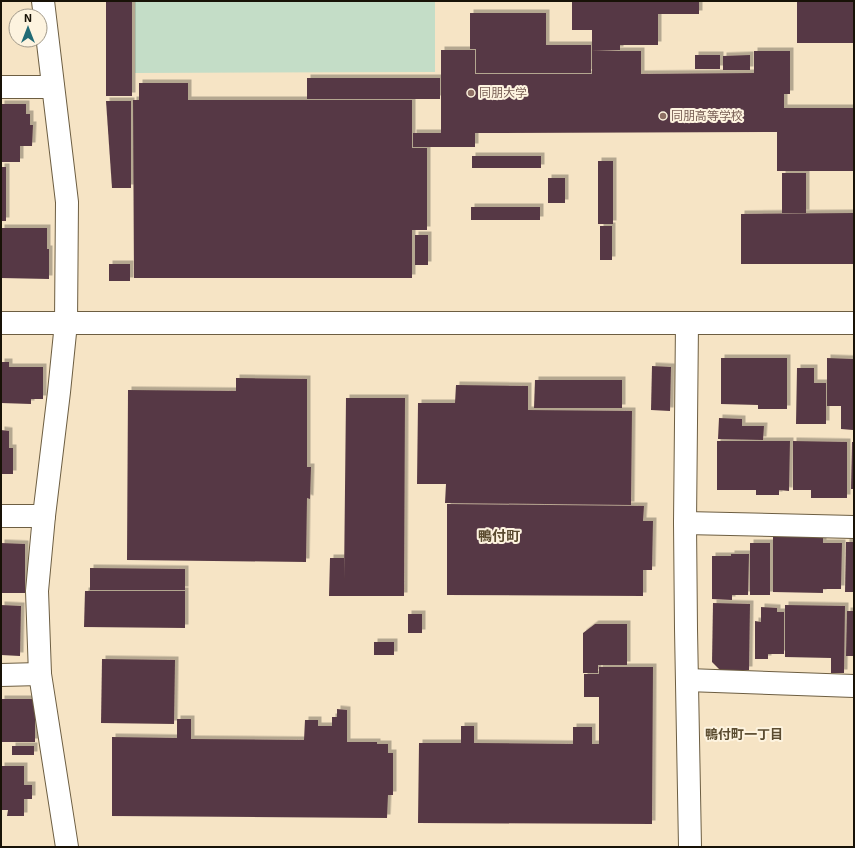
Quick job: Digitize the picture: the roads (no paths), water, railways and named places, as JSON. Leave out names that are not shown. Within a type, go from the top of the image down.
[{"type":"street","points":[[43,1],[67,202],[66,323],[37,591],[40,674],[68,847]]},
{"type":"street","points":[[1,87],[53,87]]},
{"type":"street","points":[[1,323],[854,323]]},
{"type":"street","points":[[687,323],[685,523],[690,847]]},
{"type":"street","points":[[1,516],[44,516]]},
{"type":"street","points":[[685,523],[854,527]]},
{"type":"street","points":[[1,675],[40,674]]},
{"type":"street","points":[[687,680],[854,686]]},
{"type":"place","name":"同朋大学","points":[[471,93]]},
{"type":"place","name":"同朋高等学校","points":[[663,116]]},
{"type":"district","name":"鴨付町","points":[[499,536]]},
{"type":"district","name":"鴨付町一丁目","points":[[744,734]]}]
